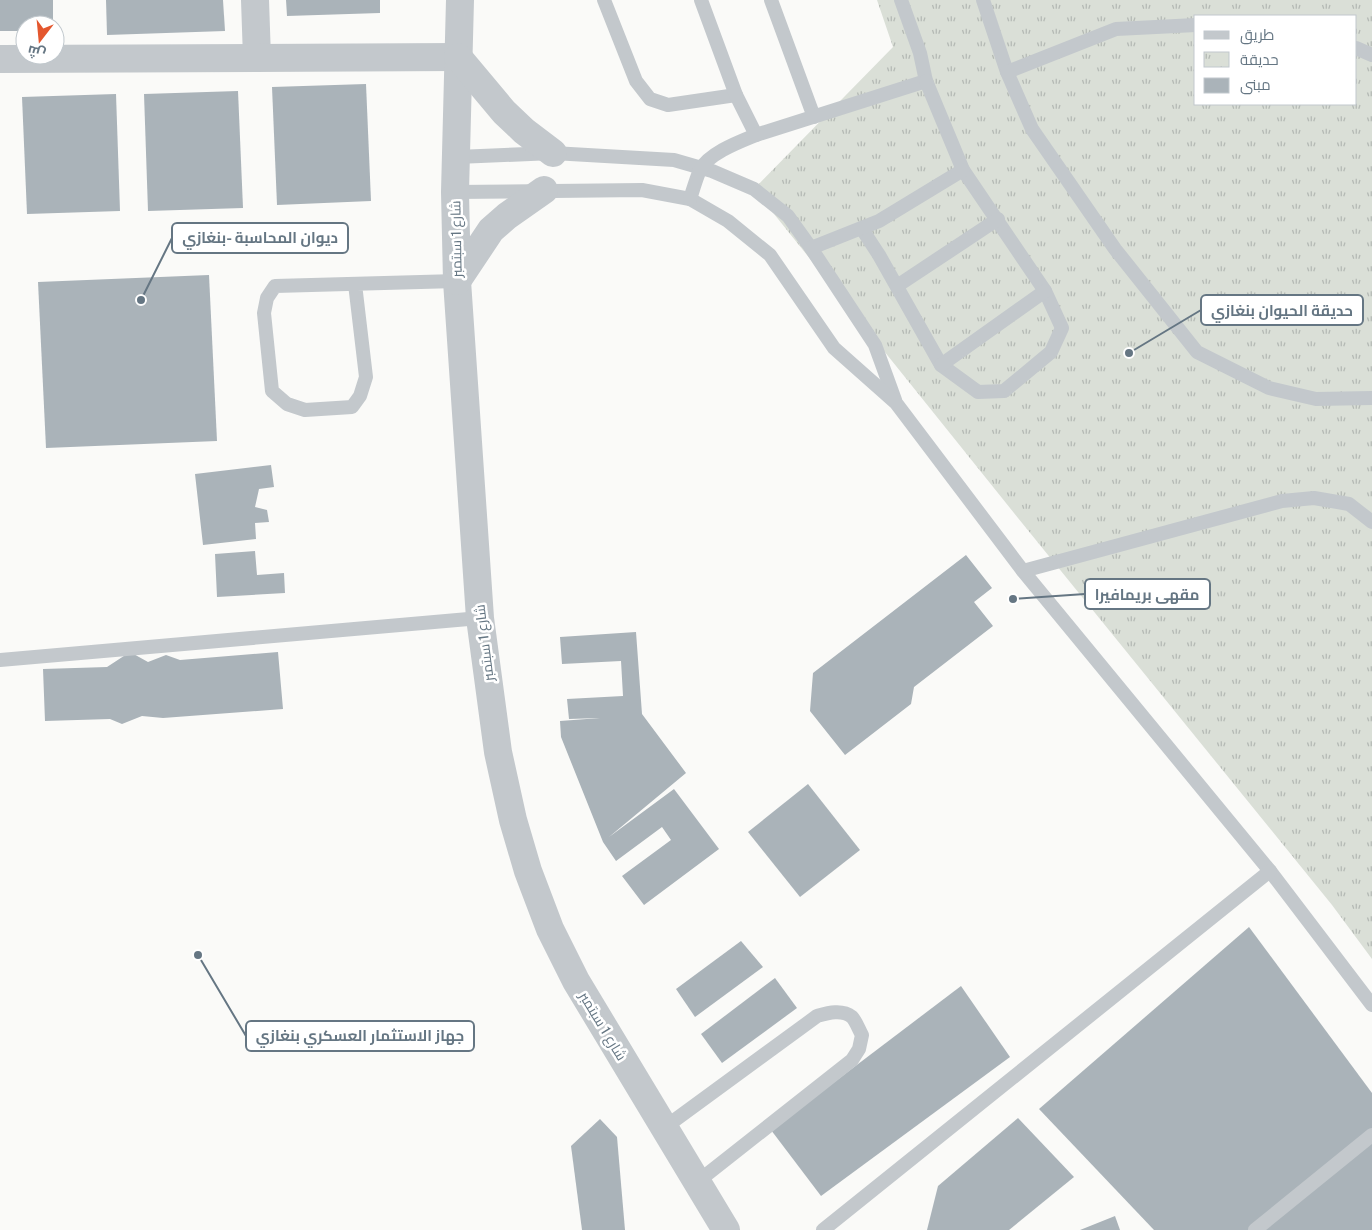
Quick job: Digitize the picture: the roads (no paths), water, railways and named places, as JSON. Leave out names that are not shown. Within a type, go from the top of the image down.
[{"type":"street","points":[[255,0],[257,58]]},
{"type":"street","name":"شارع 1 سبتمبر","points":[[460,0],[455,192],[457,281],[480,618],[498,752],[513,820],[528,871],[550,929],[576,981],[726,1230]]},
{"type":"street","points":[[0,59],[458,57],[504,112],[552,153]]},
{"type":"street","points":[[457,281],[491,230],[507,216],[544,190]]},
{"type":"lane","points":[[604,0],[636,81],[650,99],[668,105],[736,95]]},
{"type":"lane","points":[[700,0],[736,95],[756,135]]},
{"type":"lane","points":[[771,0],[814,117]]},
{"type":"lane","points":[[862,229],[879,255],[941,365],[978,392],[1004,391],[1051,352],[1062,328],[1045,291],[963,170],[926,81],[920,53],[901,0]]},
{"type":"lane","points":[[982,0],[1007,72],[1032,129],[1115,249],[1197,352],[1269,388],[1316,399],[1372,398]]},
{"type":"lane","points":[[1007,72],[1116,29],[1194,25]]},
{"type":"lane","points":[[1357,48],[1372,55]]},
{"type":"lane","points":[[690,199],[701,168],[712,158],[731,146],[756,135],[926,81]]},
{"type":"lane","points":[[457,157],[552,153],[674,160],[701,168],[754,189],[788,216],[811,248],[875,346],[896,403]]},
{"type":"lane","points":[[811,248],[880,221],[963,170]]},
{"type":"lane","points":[[455,192],[642,190],[690,199],[728,221],[770,255],[834,348],[896,403],[1023,571],[1270,871],[1372,1005]]},
{"type":"lane","points":[[897,286],[998,219]]},
{"type":"lane","points":[[355,284],[366,377],[360,396],[352,407],[305,410],[287,404],[272,391],[264,313],[267,298],[276,286],[457,281]]},
{"type":"lane","points":[[941,365],[1045,291]]},
{"type":"lane","points":[[1023,571],[1282,501],[1314,498],[1349,504],[1372,522]]},
{"type":"lane","points":[[0,660],[480,618]]},
{"type":"lane","points":[[823,1230],[1270,871]]},
{"type":"lane","points":[[664,1128],[817,1016],[832,1012],[843,1013],[853,1018],[862,1035],[859,1049],[852,1060],[696,1183]]},
{"type":"lane","points":[[1255,1230],[1372,1135]]},
{"type":"place","name":"ديوان المحاسبة -بنغازي","points":[[141,300]]},
{"type":"place","name":"حديقة الحيوان بنغازي","points":[[1129,353]]},
{"type":"place","name":"مقهى بريمافيرا","points":[[1013,599]]},
{"type":"place","name":"جهاز الاستثمار العسكري بنغازي","points":[[198,955]]}]
